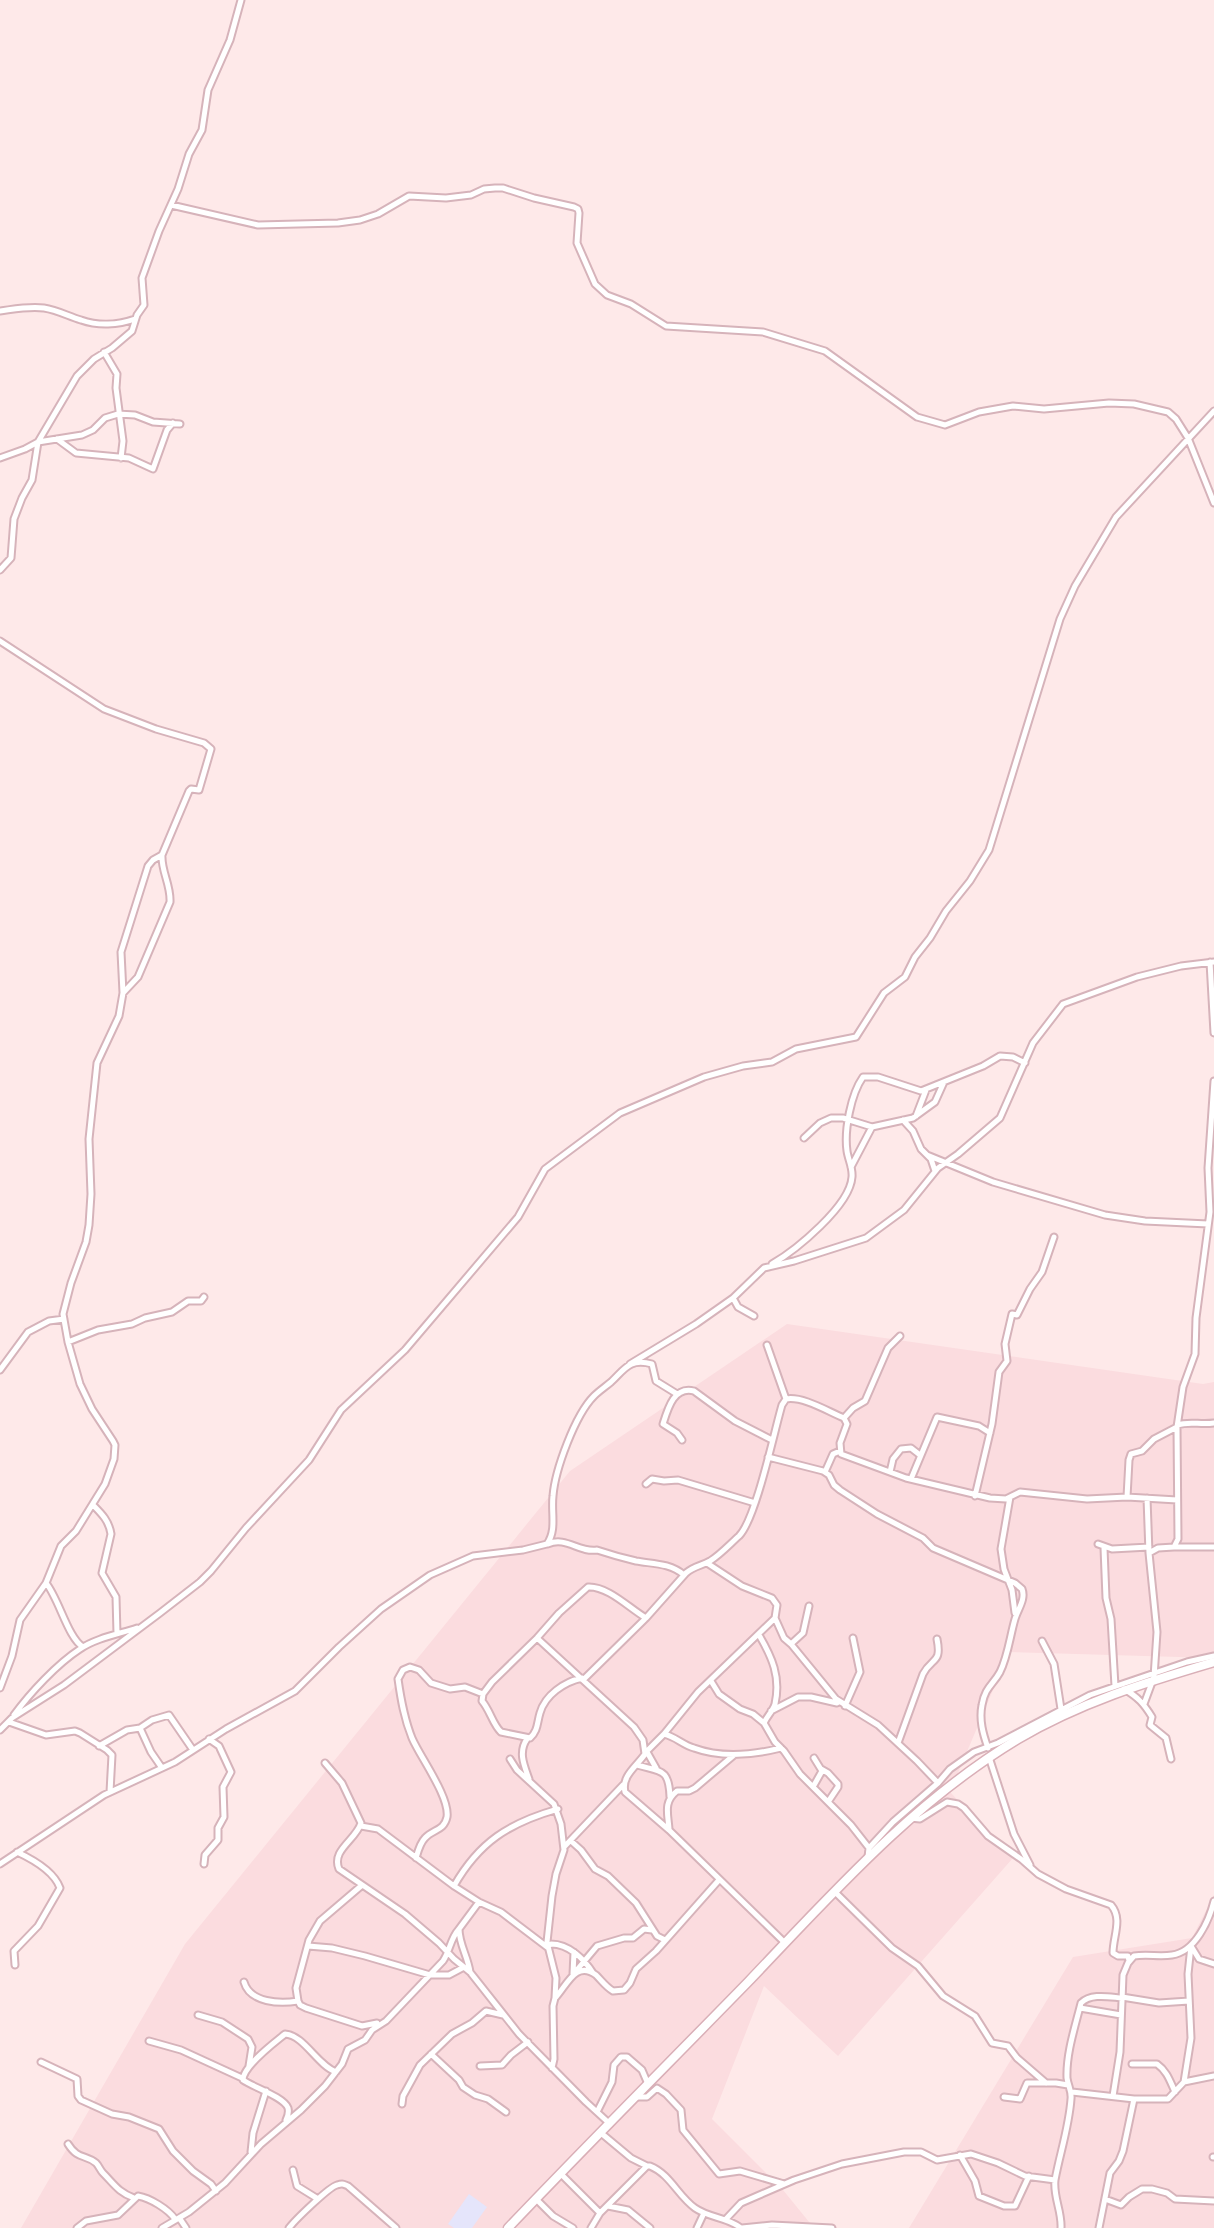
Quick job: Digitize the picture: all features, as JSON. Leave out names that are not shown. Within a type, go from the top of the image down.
[{"type":"main road","points":[[509,2228],[835,1892],[868,1852],[987,1752],[1153,1677],[1214,1662]]},
{"type":"street","points":[[0,570],[11,558],[14,519],[32,480],[38,442],[77,376],[85,366],[132,331],[135,319],[144,305],[142,278],[181,183],[189,154],[202,130],[208,90],[230,40],[241,0]]},
{"type":"street","points":[[171,205],[258,225],[338,223],[378,214],[409,196],[446,198],[471,195],[484,189],[503,188],[578,209],[577,243],[595,284],[607,295],[631,304],[666,327],[763,332],[825,351],[894,401],[930,422],[949,425],[971,414],[998,407],[1044,409],[1109,402],[1134,404],[1170,413],[1188,438],[1214,503]]},
{"type":"street","points":[[0,311],[23,307],[43,308],[86,322],[117,324],[135,319]]},
{"type":"street","points":[[104,352],[117,374],[121,458]]},
{"type":"street","points":[[10,1720],[64,1685],[200,1582],[309,1460],[341,1410],[405,1350],[518,1217],[545,1169],[620,1113],[704,1077],[744,1066],[772,1062],[796,1049],[846,1041],[859,1035],[884,993],[905,977],[915,957],[970,881],[989,849],[1060,619],[1087,564],[1120,512],[1214,411]]},
{"type":"street","points":[[0,458],[38,442],[88,433],[105,418],[118,414],[176,424],[167,430],[154,468],[129,458],[76,453],[57,439]]},
{"type":"street","points":[[0,641],[104,709],[211,747],[199,790],[189,791],[162,855],[170,902],[138,976],[122,993]]},
{"type":"street","points":[[0,1688],[12,1656],[20,1620],[46,1583],[61,1546],[76,1531],[93,1505],[111,1468],[115,1445],[86,1398],[68,1342],[64,1319],[71,1283],[86,1242],[89,1225],[89,1139],[97,1063],[117,1023],[122,993],[121,963],[124,943],[148,866],[162,855]]},
{"type":"street","points":[[772,1265],[781,1265],[866,1238],[904,1210],[935,1171],[1000,1118],[1036,1039],[1063,1004],[1137,976],[1212,962],[1214,1033]]},
{"type":"street","points":[[916,1116],[926,1090],[933,1085],[983,1066],[1000,1056],[1013,1057],[1025,1063]]},
{"type":"street","points":[[547,1544],[552,1535],[556,1479],[576,1423],[593,1397],[629,1364],[733,1298],[764,1268],[772,1265],[828,1219],[848,1193],[852,1176],[846,1145],[849,1120],[854,1093],[863,1077],[878,1077],[916,1090],[926,1090]]},
{"type":"street","points":[[1174,1547],[1178,1539],[1177,1426],[1182,1387],[1195,1354],[1196,1318],[1208,1224],[1212,1212],[1208,1168],[1214,1081]]},
{"type":"street","points":[[804,1138],[825,1120],[837,1117],[872,1127],[916,1116],[935,1102],[944,1082]]},
{"type":"street","points":[[903,1120],[934,1164],[935,1171]]},
{"type":"street","points":[[851,1167],[872,1127]]},
{"type":"street","points":[[927,1155],[1023,1192],[1105,1215],[1145,1221],[1208,1224]]},
{"type":"street","points":[[975,1496],[990,1433],[999,1372],[1007,1361],[1005,1345],[1011,1317],[1012,1314],[1017,1315],[1042,1272],[1054,1237]]},
{"type":"street","points":[[68,1342],[98,1330],[169,1313],[188,1301],[201,1301],[204,1297]]},
{"type":"street","points":[[733,1298],[738,1307],[754,1317]]},
{"type":"street","points":[[0,1370],[28,1332],[49,1321],[64,1319]]},
{"type":"street","points":[[844,1418],[853,1408],[865,1401],[888,1348],[900,1336]]},
{"type":"street","points":[[530,1780],[522,1758],[522,1749],[527,1739],[534,1735],[540,1713],[548,1699],[567,1682],[582,1679],[646,1618],[692,1567],[707,1563],[743,1531],[755,1503],[786,1399],[767,1345]]},
{"type":"street","points":[[657,1348],[653,1365],[656,1381],[677,1394]]},
{"type":"street","points":[[629,1364],[642,1362],[653,1365]]},
{"type":"street","points":[[682,1440],[677,1433],[663,1424],[677,1394],[683,1390],[694,1391],[735,1421],[772,1440]]},
{"type":"street","points":[[786,1399],[791,1398],[844,1418],[847,1424],[840,1443],[840,1451],[844,1455],[911,1479],[975,1496],[1002,1499],[1020,1492],[1087,1499],[1127,1497],[1177,1500]]},
{"type":"street","points":[[911,1479],[938,1417],[979,1426],[990,1433]]},
{"type":"street","points":[[1127,1497],[1131,1454],[1142,1451],[1148,1443],[1186,1422],[1199,1425],[1214,1423]]},
{"type":"street","points":[[1167,1432],[1176,1443]]},
{"type":"street","points":[[890,1472],[893,1459],[901,1449],[911,1448],[920,1455]]},
{"type":"street","points":[[825,1472],[833,1454],[840,1451]]},
{"type":"street","points":[[768,1457],[825,1472],[840,1490],[877,1514],[923,1538],[933,1548],[1019,1585],[1024,1593],[999,1674],[983,1699],[981,1712],[987,1752],[1014,1834],[1032,1868]]},
{"type":"street","points":[[646,1485],[652,1479],[678,1480],[755,1503]]},
{"type":"street","points":[[1010,1497],[1000,1549],[1004,1569],[1010,1581],[1015,1618]]},
{"type":"street","points":[[1144,1704],[1153,1677],[1157,1632],[1147,1498]]},
{"type":"street","points":[[93,1505],[106,1518],[110,1528],[102,1573],[116,1597],[117,1634]]},
{"type":"street","points":[[0,1864],[110,1792],[162,1768],[295,1691],[373,1616],[430,1575],[473,1556],[523,1550],[558,1540],[590,1552],[597,1550],[636,1561],[662,1564],[676,1569],[684,1576]]},
{"type":"street","points":[[1115,1686],[1112,1631],[1101,1546],[1149,1550],[1214,1547]]},
{"type":"street","points":[[707,1563],[742,1586],[772,1598],[777,1605],[775,1618],[783,1637],[826,1689],[844,1705],[872,1720],[938,1783]]},
{"type":"street","points":[[46,1583],[62,1610],[72,1636],[83,1647]]},
{"type":"street","points":[[527,1739],[497,1729],[489,1709],[482,1701],[483,1694],[559,1613],[588,1587],[598,1587],[646,1618]]},
{"type":"street","points":[[791,1644],[803,1633],[809,1606]]},
{"type":"street","points":[[565,1846],[623,1785],[625,1779],[685,1707],[775,1618]]},
{"type":"street","points":[[0,1730],[27,1698],[83,1647],[143,1626]]},
{"type":"street","points":[[759,1635],[771,1654],[776,1672],[775,1702],[764,1723]]},
{"type":"street","points":[[537,1638],[634,1727],[643,1740],[646,1753],[668,1779],[670,1797],[666,1810],[669,1830]]},
{"type":"street","points":[[844,1705],[860,1672],[853,1638]]},
{"type":"street","points":[[898,1743],[923,1674],[937,1659],[937,1639]]},
{"type":"street","points":[[1042,1641],[1054,1664],[1061,1709]]},
{"type":"street","points":[[710,1681],[719,1694],[764,1723],[800,1774],[856,1830],[868,1852],[892,1822],[938,1783],[950,1769],[974,1752],[987,1752],[1061,1709],[1115,1686],[1153,1677],[1187,1662],[1214,1656]]},
{"type":"street","points":[[567,1682],[569,1666]]},
{"type":"street","points":[[416,1858],[426,1837],[444,1825],[447,1810],[404,1716],[398,1679],[400,1674],[410,1667],[419,1670],[431,1683],[450,1689],[465,1687],[483,1694]]},
{"type":"street","points":[[1124,1689],[1144,1704],[1152,1717],[1150,1725],[1166,1738],[1171,1759]]},
{"type":"street","points":[[771,1711],[798,1697],[811,1697],[844,1705]]},
{"type":"street","points":[[99,1746],[127,1730],[140,1728],[152,1720],[169,1715],[192,1750]]},
{"type":"street","points":[[10,1720],[46,1735],[75,1731],[107,1749],[112,1755],[110,1792]]},
{"type":"street","points":[[140,1728],[162,1768]]},
{"type":"street","points":[[664,1734],[697,1750],[734,1755],[780,1748]]},
{"type":"street","points":[[204,1864],[205,1855],[218,1840],[218,1828],[224,1817],[223,1787],[231,1772],[219,1746],[209,1739]]},
{"type":"street","points":[[670,1797],[677,1791],[695,1788],[734,1755]]},
{"type":"street","points":[[814,1758],[821,1769],[838,1784],[828,1802]]},
{"type":"street","points":[[510,1759],[517,1770],[558,1809],[565,1846],[550,1905],[547,1947],[556,1978],[552,2067]]},
{"type":"street","points":[[325,1763],[342,1783],[360,1817],[361,1826],[340,1852],[337,1861],[340,1869],[405,1914],[470,1972],[527,2042],[610,2124]]},
{"type":"street","points":[[637,1765],[656,1768]]},
{"type":"street","points":[[813,1787],[821,1769]]},
{"type":"street","points":[[929,1774],[929,1790]]},
{"type":"street","points":[[623,1785],[625,1792],[635,1802],[669,1830],[785,1943]]},
{"type":"street","points":[[537,1815],[547,1805],[548,1797]]},
{"type":"street","points":[[909,1818],[919,1819],[947,1802],[958,1804],[970,1813],[990,1838],[1038,1874],[1111,1905],[1118,1921],[1113,1953],[1128,1956],[1129,1961]]},
{"type":"street","points":[[454,1886],[488,1841],[506,1829],[558,1809]]},
{"type":"street","points":[[361,1826],[378,1829],[454,1886],[510,1918],[547,1947]]},
{"type":"street","points":[[571,1841],[596,1869],[608,1876],[636,1903],[652,1930],[665,1940]]},
{"type":"street","points":[[15,1965],[14,1951],[37,1926],[60,1888],[50,1874],[30,1858],[16,1852]]},
{"type":"street","points":[[547,1947],[559,1944],[574,1952],[608,1989],[619,1992],[630,1983],[636,1969],[719,1880]]},
{"type":"street","points":[[361,1886],[320,1921],[308,1946],[296,1988],[298,2001],[306,2008],[362,2026],[388,2019]]},
{"type":"street","points":[[835,1892],[892,1948],[918,1966],[943,1996],[975,2016],[992,2043],[1008,2046],[1017,2058],[1046,2083]]},
{"type":"street","points":[[1072,2092],[1134,2099],[1168,2099],[1184,2082],[1191,2038],[1188,1974],[1191,1946],[1206,1926],[1214,1901]]},
{"type":"street","points":[[162,2228],[216,2191],[314,2097],[342,2064],[348,2049],[365,2040],[372,2029],[388,2019],[443,1961],[450,1941],[479,1902]]},
{"type":"street","points":[[459,1929],[470,1972]]},
{"type":"street","points":[[555,1998],[597,1946],[633,1938],[644,1929],[652,1930]]},
{"type":"street","points":[[308,1946],[332,1948],[430,1975],[449,1975],[464,1967]]},
{"type":"street","points":[[1112,2096],[1119,2052],[1123,1975],[1129,1961],[1136,1955],[1173,1955],[1191,1946]]},
{"type":"street","points":[[1191,1946],[1199,1959],[1214,1964]]},
{"type":"street","points":[[574,1952],[575,1973]]},
{"type":"street","points":[[575,1973],[581,1970],[593,1973]]},
{"type":"street","points":[[244,1982],[246,1988],[260,1999],[275,2002],[298,2001]]},
{"type":"street","points":[[1061,2228],[1055,2180],[1072,2092],[1068,2085],[1070,2048],[1083,2000],[1093,1997],[1122,1997],[1159,2003],[1189,2001]]},
{"type":"street","points":[[1080,2008],[1121,2015]]},
{"type":"street","points":[[402,2104],[402,2098],[416,2071],[452,2034],[486,2011],[506,2016]]},
{"type":"street","points":[[198,2015],[222,2022],[248,2039],[252,2047],[249,2066]]},
{"type":"street","points":[[242,2078],[249,2066],[288,2033],[327,2068],[336,2072]]},
{"type":"street","points":[[149,2041],[181,2050],[266,2091],[288,2108],[285,2123]]},
{"type":"street","points":[[480,2066],[502,2065],[527,2042]]},
{"type":"street","points":[[431,2054],[463,2087],[488,2099],[506,2112]]},
{"type":"street","points":[[597,2112],[612,2082],[614,2064],[621,2057],[629,2058],[639,2067],[648,2084]]},
{"type":"street","points":[[41,2062],[77,2079],[78,2096],[82,2100],[112,2114],[130,2117],[159,2129],[173,2151],[216,2191]]},
{"type":"street","points":[[1132,2064],[1160,2065],[1167,2073],[1175,2093]]},
{"type":"street","points":[[1184,2082],[1214,2076]]},
{"type":"street","points":[[1004,2096],[1019,2100],[1027,2083],[1068,2085]]},
{"type":"street","points":[[636,2097],[647,2097],[657,2088],[666,2094],[681,2110],[683,2130],[719,2175],[740,2171],[784,2184]]},
{"type":"street","points":[[250,2156],[253,2133],[266,2091]]},
{"type":"street","points":[[1099,2228],[1111,2172],[1124,2151],[1134,2099]]},
{"type":"street","points":[[601,2133],[631,2158],[654,2167],[693,2206],[704,2213],[726,2219],[741,2228],[772,2225],[832,2228]]},
{"type":"street","points":[[68,2144],[75,2154],[96,2163],[118,2190],[134,2198]]},
{"type":"street","points":[[726,2219],[741,2203],[784,2184],[842,2165],[904,2152],[921,2152],[937,2160],[971,2154],[1028,2176],[1055,2180]]},
{"type":"street","points":[[960,2155],[975,2180],[979,2196],[1004,2206],[1014,2206],[1028,2176]]},
{"type":"street","points":[[592,2228],[600,2213],[647,2166]]},
{"type":"street","points":[[293,2170],[297,2186],[318,2199]]},
{"type":"street","points":[[561,2174],[600,2213]]},
{"type":"street","points":[[289,2228],[334,2185],[344,2184],[396,2228]]},
{"type":"street","points":[[1105,2199],[1121,2205],[1137,2191],[1152,2189],[1167,2193],[1175,2199],[1214,2202]]},
{"type":"street","points":[[77,2228],[86,2221],[118,2215],[134,2198],[141,2196],[170,2213],[186,2228]]},
{"type":"street","points":[[536,2199],[553,2216],[573,2228]]},
{"type":"street","points":[[608,2206],[628,2210],[650,2228]]},
{"type":"street","points":[[697,2228],[704,2213]]},
{"type":"shaded area","points":[[787,1324],[1203,1384],[1214,1382],[1214,1658],[1009,1652],[950,1792],[1013,1858],[838,2056],[764,1986],[712,2119],[783,2190],[814,2228],[21,2228],[185,1944],[570,1471]]},
{"type":"shaded area","points":[[1214,1895],[1214,2228],[909,2228],[1073,1957],[1192,1938]]},
{"type":"shaded area","points":[[469,2194],[487,2207],[472,2228],[454,2228],[448,2224]]}]
